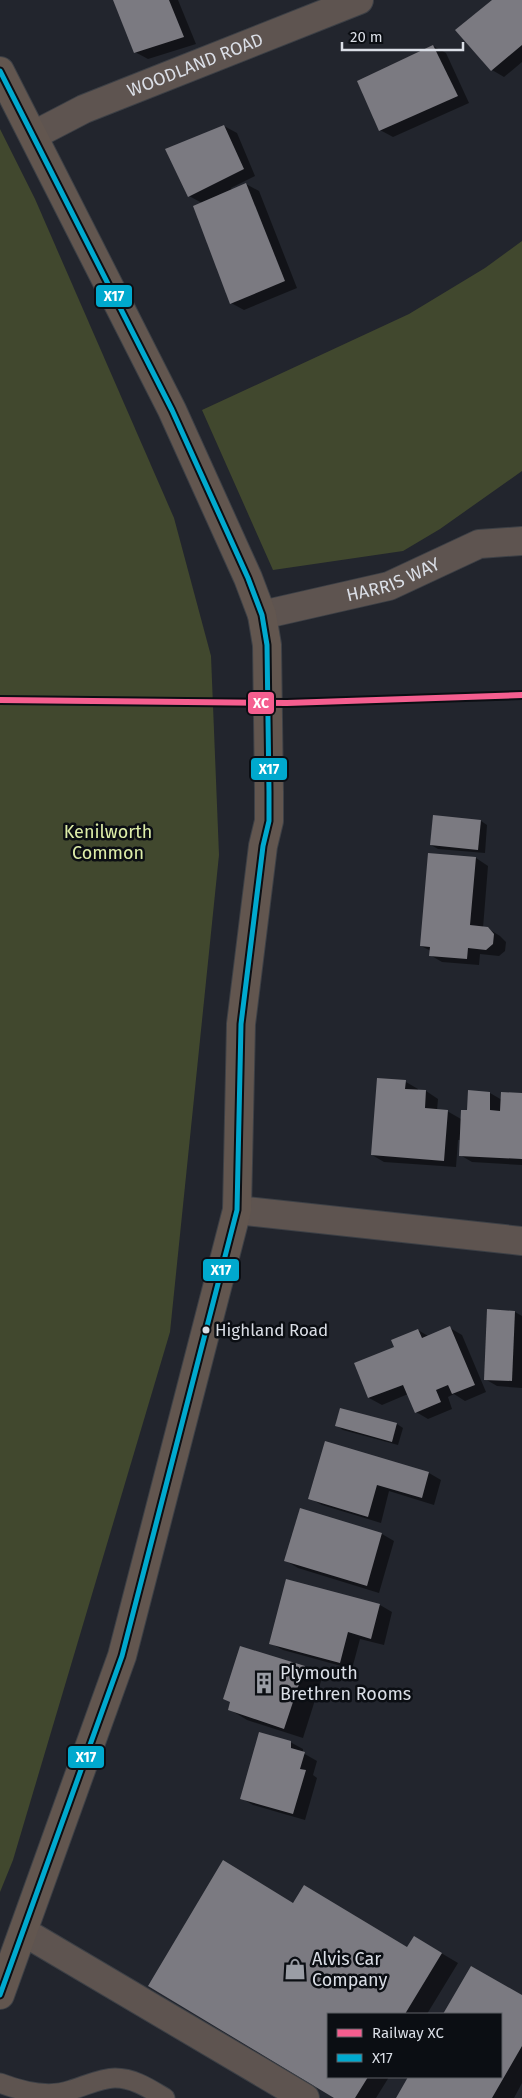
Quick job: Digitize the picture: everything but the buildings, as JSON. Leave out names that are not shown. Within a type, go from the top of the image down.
[{"type":"street","name":"WOODLAND ROAD","points":[[34,135],[84,109],[359,0]]},
{"type":"street","points":[[0,70],[172,410],[248,578],[262,615],[267,645],[270,792],[269,821],[263,846],[241,1024],[237,1210],[122,1656],[0,1996]]},
{"type":"street","name":"HARRIS WAY","points":[[262,615],[389,586],[479,544],[522,541]]},
{"type":"street","points":[[237,1210],[522,1241]]},
{"type":"street","points":[[24,1932],[292,2095]]},
{"type":"lane","points":[[0,2083],[30,2092],[52,2093],[69,2091],[88,2084],[115,2078],[139,2083],[165,2098]]},
{"type":"green space","name":"Kenilworth Common","points":[[0,129],[35,199],[174,518],[211,656],[219,855],[170,1332],[13,1860],[0,1892]]},
{"type":"green space","points":[[522,241],[522,471],[440,529],[403,551],[273,570],[202,410],[409,314],[485,268]]},
{"type":"rail line","name":"XC","points":[[0,700],[287,703],[522,695]]},
{"type":"transit line","name":"X17","points":[[0,71],[172,410],[248,578],[262,615],[267,645],[269,792],[269,821],[263,846],[241,1024],[237,1210],[122,1656],[0,1995]]},
{"type":"place","name":"Highland Road","points":[[206,1330]]},
{"type":"place","name":"Plymouth Brethren Rooms","points":[[264,1683]]},
{"type":"place","name":"Alvis Car Company","points":[[295,1969]]}]
